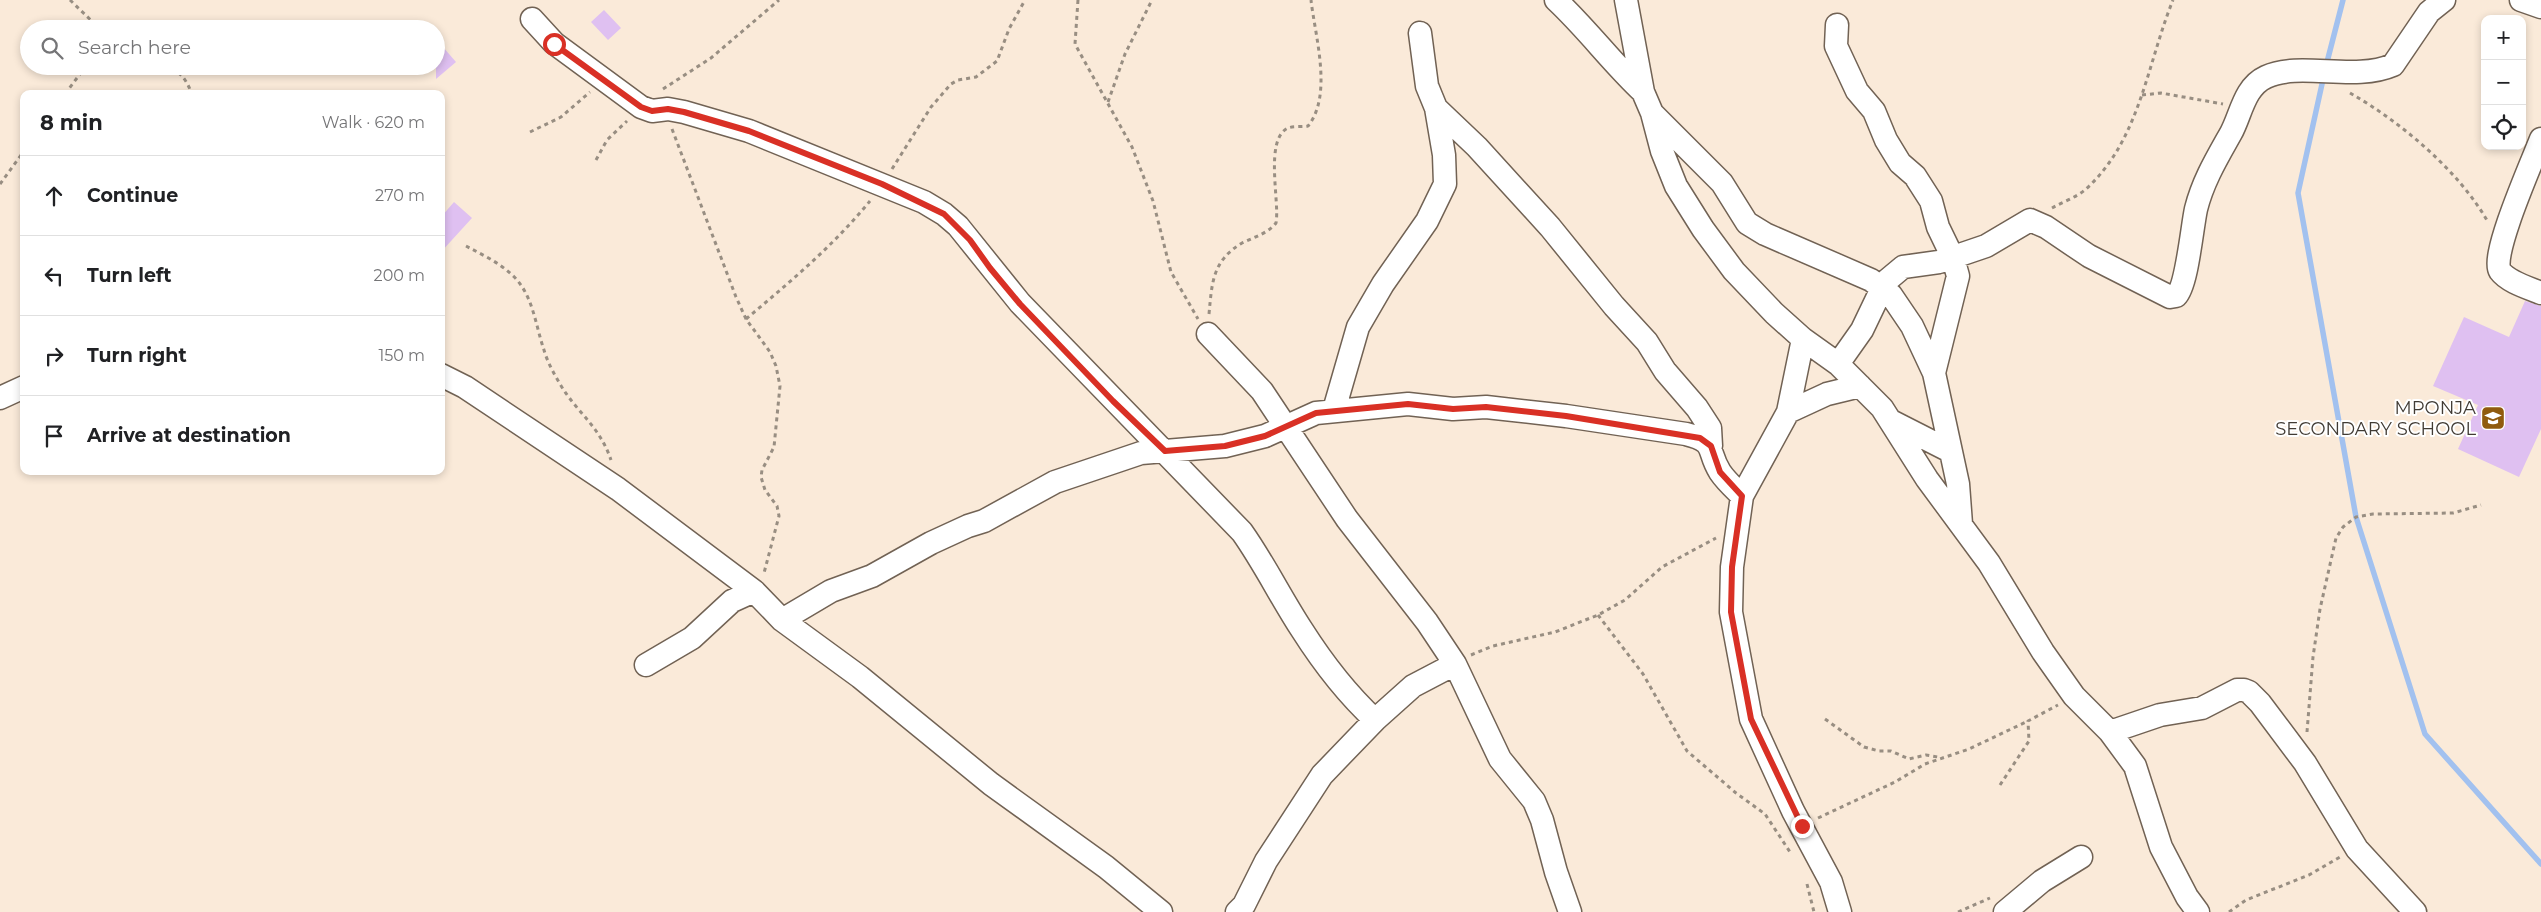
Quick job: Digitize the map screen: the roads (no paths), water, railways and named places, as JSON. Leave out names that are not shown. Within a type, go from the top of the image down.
[{"type":"street","points":[[1556,0],[1606,51],[1615,66],[1643,92]]},
{"type":"street","points":[[1626,0],[1643,92],[1652,113],[1662,151],[1676,186],[1702,229],[1734,271],[1774,313],[1804,339],[1838,364],[1891,421],[1927,479],[1989,564],[2043,652],[2074,696],[2110,732],[2135,766],[2161,847],[2187,896],[2198,912]]},
{"type":"street","points":[[1838,364],[1862,330],[1886,282],[1903,267],[1953,258],[1986,246],[2030,220],[2046,227],[2089,256],[2126,276],[2170,297],[2176,296],[2183,280],[2196,210],[2207,176],[2232,132],[2248,94],[2264,77],[2283,71],[2373,70],[2393,65],[2429,12],[2444,0]]},
{"type":"street","points":[[2522,0],[2541,6]]},
{"type":"street","points":[[532,18],[554,44],[647,109],[668,109],[708,118],[774,141],[924,202],[944,214],[958,226],[1020,304],[1242,532],[1264,562],[1302,630],[1322,659],[1357,703],[1375,720]]},
{"type":"street","points":[[1837,25],[1836,46],[1857,91],[1874,111],[1886,140],[1900,163],[1915,176],[1931,201],[1938,227],[1953,258],[1958,276],[1934,373]]},
{"type":"street","points":[[1334,410],[1358,328],[1383,284],[1427,221],[1445,184],[1444,155],[1436,108],[1427,86],[1420,32]]},
{"type":"street","points":[[1436,108],[1477,147],[1550,228],[1614,306],[1647,342],[1665,371],[1697,408],[1710,428],[1711,446],[1720,472],[1740,505]]},
{"type":"street","points":[[1652,113],[1722,183],[1747,223],[1765,234],[1871,280],[1891,295],[1912,326],[1934,373],[1958,484],[1961,524]]},
{"type":"street","points":[[2541,139],[2508,223],[2498,266],[2502,273],[2541,293]]},
{"type":"street","points":[[1921,265],[1938,227]]},
{"type":"street","points":[[1208,334],[1262,391],[1347,519],[1427,622],[1455,664],[1500,759],[1534,801],[1542,820],[1556,872],[1570,912]]},
{"type":"street","points":[[1804,339],[1788,412],[1740,505],[1732,567],[1731,612],[1751,719],[1831,882],[1840,912]]},
{"type":"street","points":[[445,377],[465,386],[618,489],[754,591],[782,620],[860,676],[991,784],[1106,867],[1161,912]]},
{"type":"street","points":[[1788,412],[1827,394],[1860,386]]},
{"type":"street","points":[[0,398],[20,390]]},
{"type":"street","points":[[782,620],[831,591],[866,578],[931,543],[968,526],[984,521],[1042,488],[1130,456],[1225,446],[1265,436],[1316,413],[1408,404],[1453,409],[1486,407],[1566,416],[1686,434],[1700,438],[1711,446]]},
{"type":"street","points":[[1891,421],[1950,451]]},
{"type":"street","points":[[646,665],[692,638],[732,601],[754,591]]},
{"type":"street","points":[[1237,912],[1244,905],[1266,861],[1322,775],[1375,720],[1413,686],[1455,664]]},
{"type":"street","points":[[2110,732],[2160,715],[2202,708],[2229,694],[2244,690],[2260,703],[2305,763],[2345,833],[2365,858],[2415,912]]},
{"type":"street","points":[[2005,912],[2042,881],[2081,857]]},
{"type":"waterway","points":[[2326,66],[2343,0]]},
{"type":"waterway","points":[[2324,75],[2298,193],[2356,517],[2425,734],[2541,864]]},
{"type":"place","name":"MPONJA SECONDARY SCHOOL","points":[[2493,418]]}]
